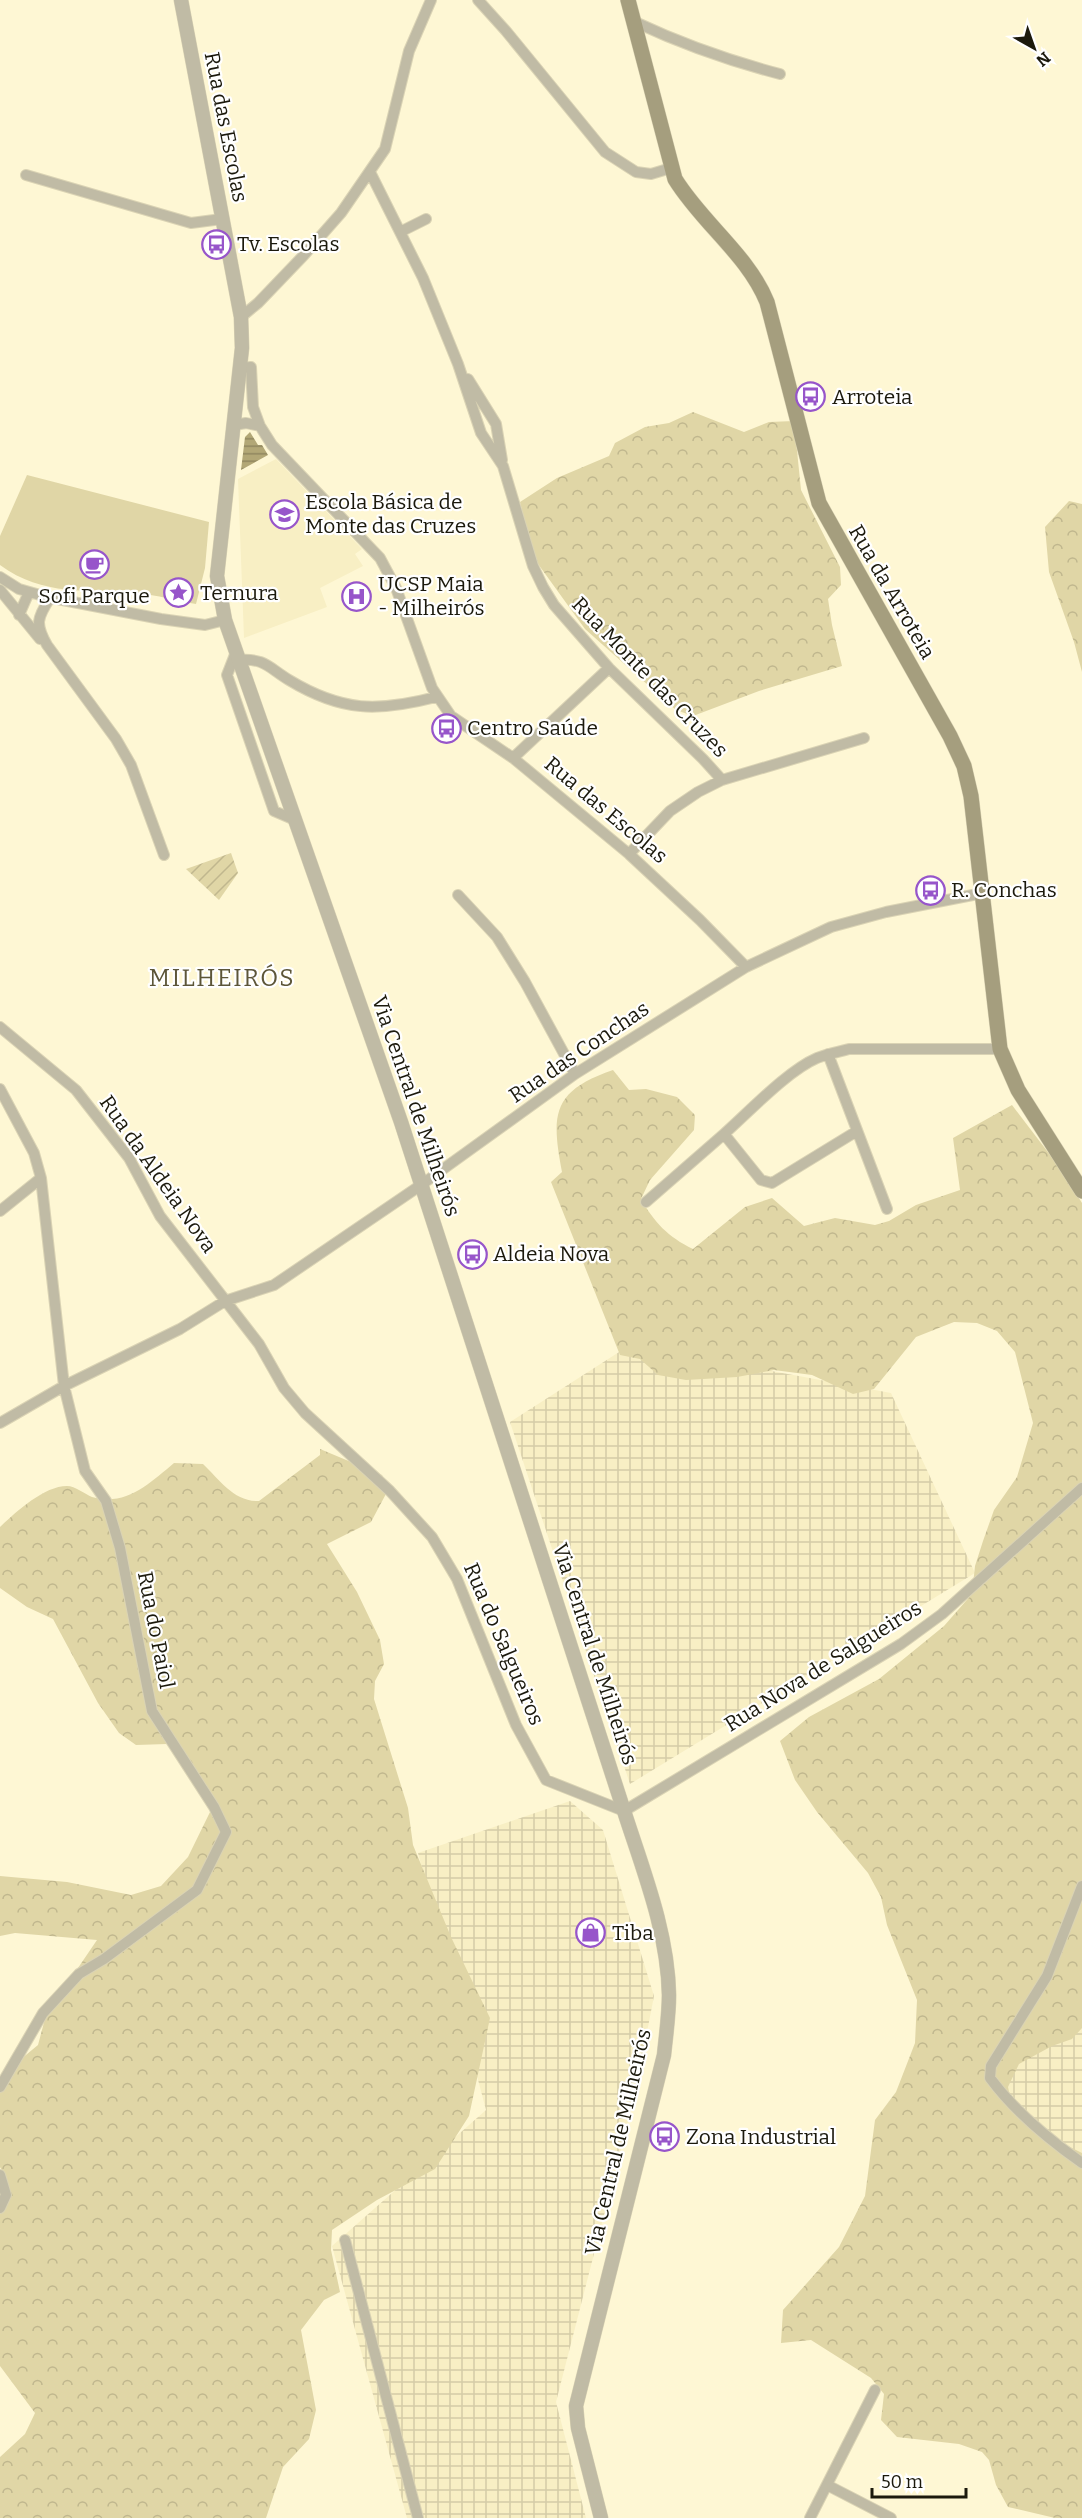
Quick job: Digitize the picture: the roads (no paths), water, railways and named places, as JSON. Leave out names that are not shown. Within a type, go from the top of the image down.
[{"type":"main road","name":"Rua da Arroteia","points":[[628,0],[675,179],[692,204],[753,275],[762,289],[819,503],[950,736],[964,766],[971,796],[1000,1049],[1018,1090],[1082,1191]]},
{"type":"street","name":"Rua das Escolas","points":[[181,0],[241,317],[240,368],[234,425]]},
{"type":"street","points":[[241,317],[258,303],[341,213],[386,149],[409,51],[431,0]]},
{"type":"street","points":[[478,0],[514,40],[605,152],[636,172],[651,174],[671,168]]},
{"type":"street","points":[[635,22],[679,42],[734,62],[780,74]]},
{"type":"street","name":"Rua Monte das Cruzes","points":[[370,172],[423,278],[458,364],[481,433],[503,466]]},
{"type":"street","points":[[26,175],[191,223],[222,219]]},
{"type":"street","points":[[399,232],[426,219]]},
{"type":"street","name":"Rua Monte das Cruzes","points":[[458,364],[496,424],[503,466],[533,566],[554,605],[609,668],[722,780]]},
{"type":"street","name":"Rua das Escolas","points":[[240,368],[251,367],[253,407],[260,426],[272,445],[380,558],[396,588],[436,697],[451,716],[513,758],[629,854],[700,920],[746,967]]},
{"type":"street","points":[[234,425],[246,423],[260,426]]},
{"type":"street","name":"Via Central de Milheirós","points":[[234,425],[217,576],[225,620],[421,1185],[624,1811],[656,1914],[665,1958],[669,1995],[664,2055],[576,2406],[578,2428],[601,2518]]},
{"type":"street","points":[[0,577],[19,589],[50,598],[178,622],[205,625],[225,620]]},
{"type":"street","points":[[0,590],[35,636],[47,645]]},
{"type":"street","points":[[19,615],[22,603],[29,592]]},
{"type":"street","points":[[50,598],[40,614],[38,629],[47,645],[103,718],[121,747],[164,855]]},
{"type":"street","points":[[238,656],[266,664],[288,680],[330,701],[364,707],[397,707],[436,697]]},
{"type":"street","points":[[513,758],[609,668]]},
{"type":"street","points":[[629,854],[670,811],[698,792],[722,780],[864,738]]},
{"type":"street","name":"Rua das Conchas","points":[[0,1423],[64,1386],[180,1329],[225,1301],[274,1285],[421,1185],[575,1074],[746,967],[831,927],[886,912],[983,893]]},
{"type":"street","points":[[458,895],[497,937],[525,982],[575,1074]]},
{"type":"street","name":"Rua da Aldeia Nova","points":[[0,1027],[76,1090],[129,1158],[160,1216],[225,1301]]},
{"type":"street","points":[[646,1202],[787,1078],[816,1058],[849,1049],[1000,1049]]},
{"type":"street","points":[[828,1054],[887,1209]]},
{"type":"street","name":"Rua do Paiol","points":[[0,1089],[34,1153],[41,1178],[64,1386],[85,1472],[106,1501],[120,1548],[152,1711],[214,1807],[226,1832],[198,1890],[104,1959],[79,1974],[43,2013],[0,2086]]},
{"type":"street","points":[[724,1134],[760,1180],[772,1183],[857,1131]]},
{"type":"street","points":[[0,1211],[41,1178]]},
{"type":"street","name":"Rua do Salgueiros","points":[[225,1301],[259,1344],[284,1388],[305,1413],[390,1491],[432,1537],[457,1579],[516,1725],[546,1780],[624,1811]]},
{"type":"street","name":"Rua Nova de Salgueiros","points":[[624,1811],[901,1644],[942,1614],[1082,1488]]},
{"type":"street","points":[[1082,1886],[1047,1976],[991,2066],[990,2078],[1005,2098],[1056,2144],[1082,2163]]},
{"type":"street","points":[[0,2175],[6,2195],[0,2208]]},
{"type":"street","points":[[345,2240],[418,2518]]},
{"type":"street","points":[[810,2518],[875,2390]]},
{"type":"street","points":[[827,2485],[891,2518]]},
{"type":"place","name":"Tv. Escolas","points":[[216,244]]},
{"type":"place","name":"Arroteia","points":[[811,397]]},
{"type":"place","name":"Escola Básica de Monte das Cruzes","points":[[284,514]]},
{"type":"place","name":"Sofi Parque","points":[[94,565]]},
{"type":"place","name":"Ternura","points":[[179,593]]},
{"type":"place","name":"UCSP Maia - Milheirós","points":[[357,596]]},
{"type":"place","name":"Centro Saúde","points":[[446,728]]},
{"type":"place","name":"R. Conchas","points":[[930,890]]},
{"type":"place","name":"Aldeia Nova","points":[[472,1254]]},
{"type":"place","name":"Tiba","points":[[591,1933]]},
{"type":"place","name":"Zona Industrial","points":[[665,2137]]},
{"type":"district","name":"MILHEIRÓS","points":[[222,978]]}]
